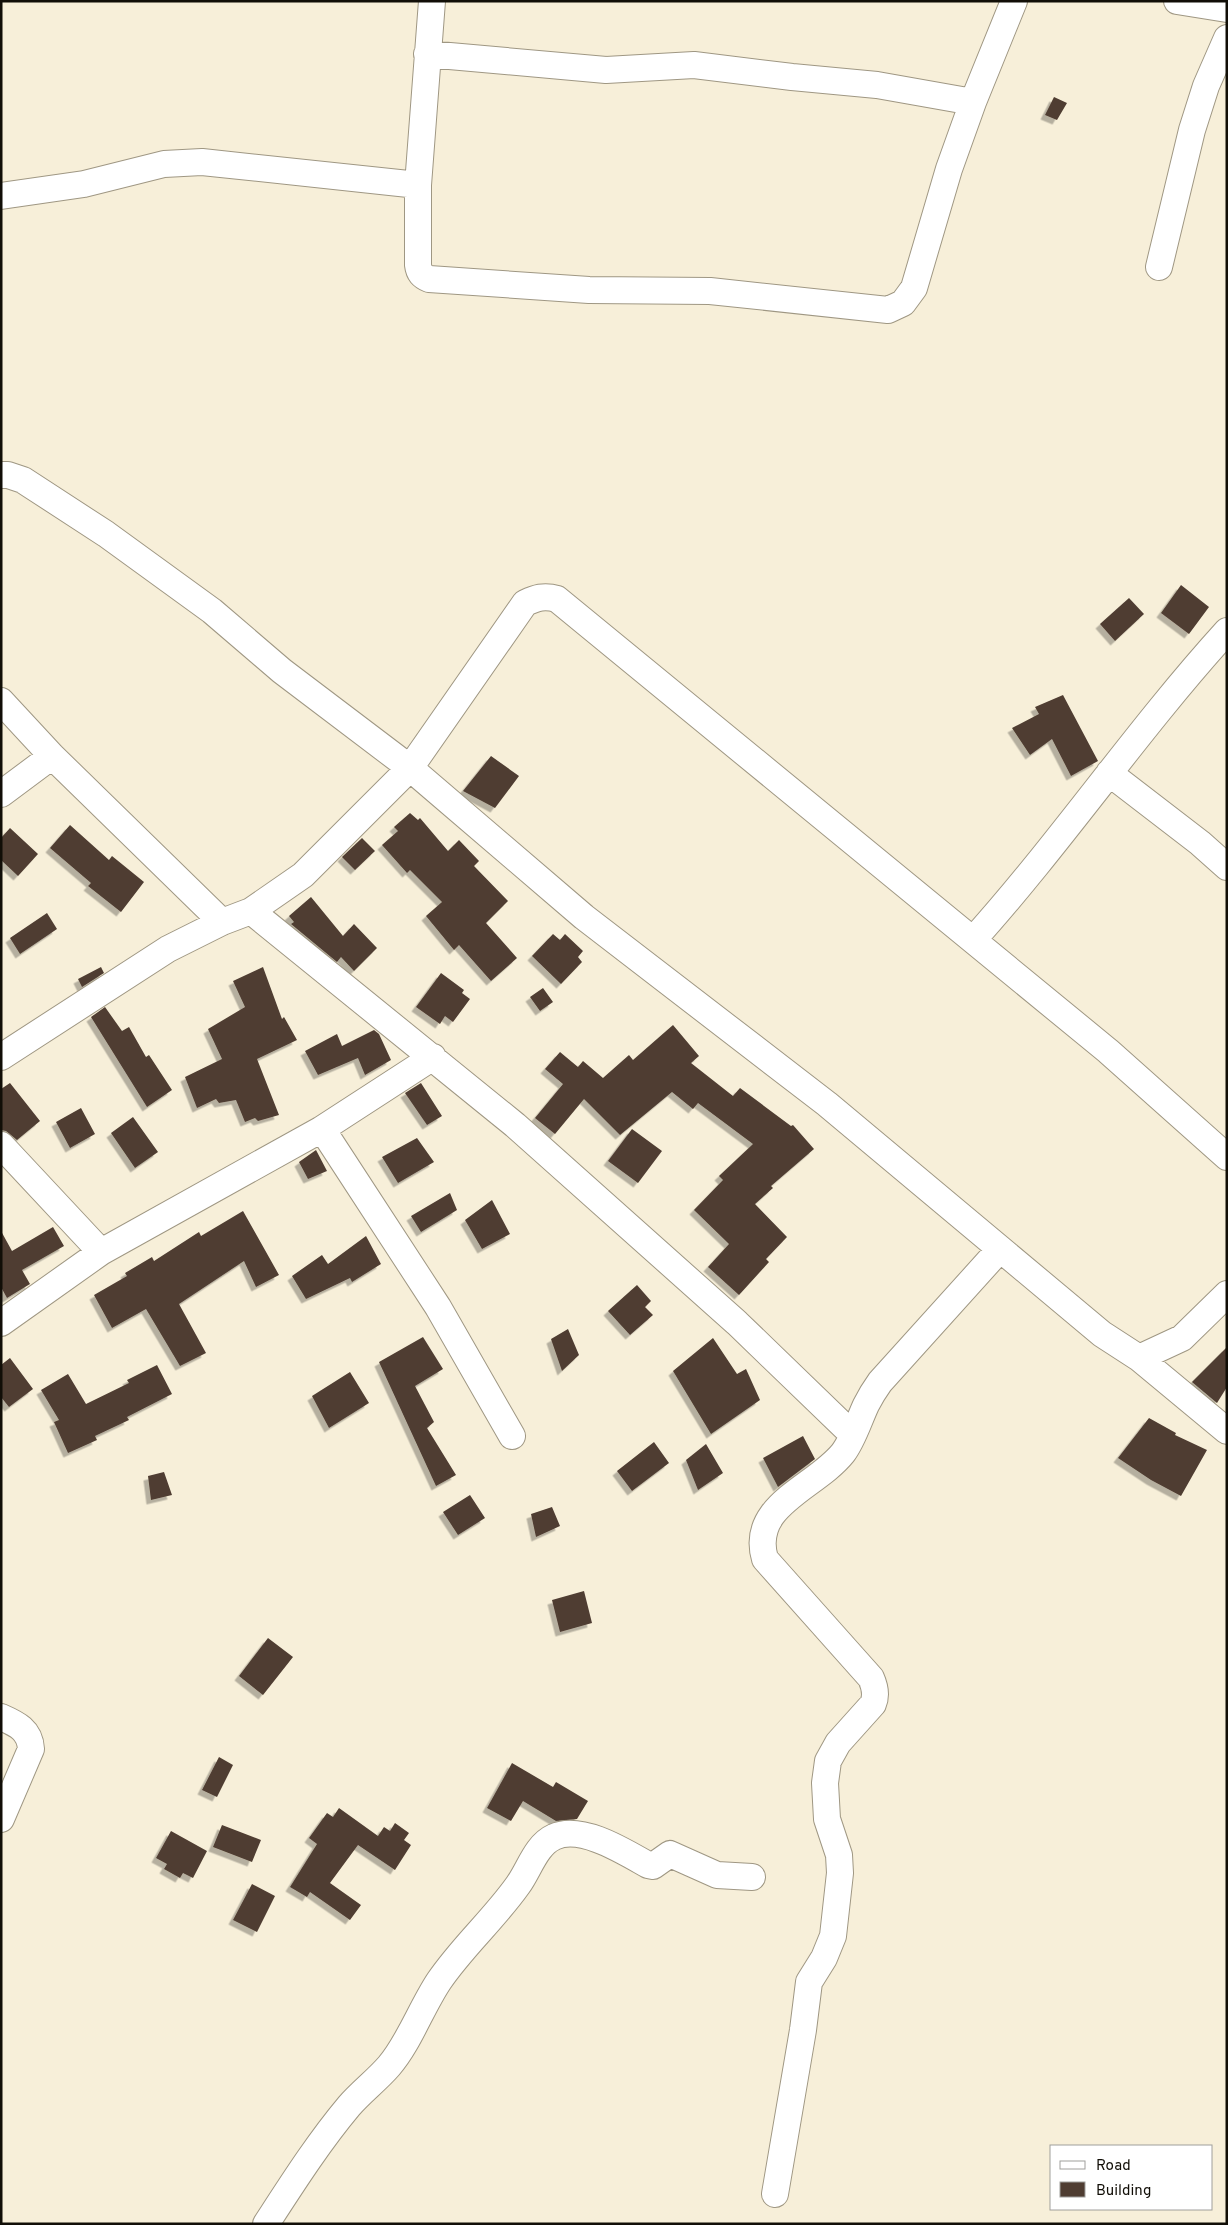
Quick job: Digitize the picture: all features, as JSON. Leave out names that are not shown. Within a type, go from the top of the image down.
[{"type":"street","points":[[432,1],[418,185],[418,265],[419,272],[429,280],[588,290],[710,292],[888,310],[903,304],[914,288],[949,169],[973,102],[1014,1]]},
{"type":"street","points":[[1177,1],[1227,9]]},
{"type":"street","points":[[1159,267],[1192,130],[1206,86],[1227,38]]},
{"type":"street","points":[[427,54],[606,70],[694,65],[877,85],[973,102]]},
{"type":"street","points":[[1,196],[84,184],[164,164],[202,162],[418,185]]},
{"type":"street","points":[[1,475],[8,474],[23,480],[106,534],[212,611],[282,671],[410,768],[584,917],[827,1104],[1102,1334],[1139,1358],[1227,1431]]},
{"type":"street","points":[[1,1057],[168,949],[222,922],[251,911],[285,890],[303,875],[410,768],[525,603],[539,597],[557,599],[1108,1051],[1227,1157]]},
{"type":"street","points":[[972,940],[1006,902],[1159,709],[1227,631]]},
{"type":"street","points":[[1,701],[52,756],[222,922]]},
{"type":"street","points":[[1,794],[52,756]]},
{"type":"street","points":[[1109,773],[1200,843],[1227,867]]},
{"type":"street","points":[[251,911],[515,1125],[737,1323],[853,1435]]},
{"type":"street","points":[[1,1323],[101,1252],[322,1129],[433,1057]]},
{"type":"street","points":[[322,1129],[438,1307],[512,1436]]},
{"type":"street","points":[[1,1145],[101,1252]]},
{"type":"street","points":[[775,2194],[803,2030],[809,1982],[824,1958],[833,1936],[840,1873],[839,1855],[827,1818],[824,1783],[828,1761],[838,1743],[873,1704],[875,1687],[871,1678],[765,1559],[762,1537],[766,1523],[777,1508],[831,1466],[844,1452],[867,1402],[880,1382],[1000,1249]]},
{"type":"street","points":[[1139,1358],[1182,1338],[1227,1294]]},
{"type":"street","points":[[1,1716],[26,1731],[30,1739],[31,1749],[1,1819]]},
{"type":"street","points":[[266,2224],[306,2163],[349,2107],[389,2066],[402,2048],[439,1981],[516,1888],[545,1842],[555,1836],[566,1834],[592,1836],[619,1848],[648,1865],[653,1866],[670,1854],[717,1875],[752,1877]]},
{"type":"building","points":[[1054,97],[1067,103],[1057,120],[1045,115]]},
{"type":"building","points":[[1181,585],[1209,607],[1189,634],[1161,613]]},
{"type":"building","points":[[1129,598],[1144,614],[1115,641],[1100,624]]},
{"type":"building","points":[[1063,695],[1098,761],[1071,776],[1052,739],[1030,755],[1012,728],[1039,714],[1035,707]]},
{"type":"building","points":[[491,756],[519,776],[495,808],[463,791]]},
{"type":"building","points":[[410,813],[418,820],[420,818],[448,851],[459,840],[479,861],[474,866],[508,901],[486,923],[517,958],[491,981],[459,945],[454,950],[426,916],[442,902],[410,870],[407,873],[382,845],[398,831],[394,827]]},
{"type":"building","points":[[70,825],[109,860],[112,856],[144,882],[121,912],[88,886],[91,883],[50,848]]},
{"type":"building","points":[[10,828],[38,854],[18,876],[1,860],[1,838]]},
{"type":"building","points":[[362,838],[375,851],[355,870],[342,857]]},
{"type":"building","points":[[311,897],[343,936],[354,924],[377,948],[354,971],[341,957],[337,962],[291,924],[294,922],[289,916]]},
{"type":"building","points":[[47,913],[57,929],[20,954],[10,938]]},
{"type":"building","points":[[553,934],[560,940],[565,934],[583,951],[578,957],[582,962],[561,984],[532,956]]},
{"type":"building","points":[[101,967],[104,973],[82,987],[78,979]]},
{"type":"building","points":[[263,967],[282,1019],[284,1017],[297,1040],[257,1059],[279,1115],[258,1121],[255,1118],[245,1122],[236,1100],[219,1103],[216,1099],[197,1108],[185,1077],[222,1059],[208,1029],[245,1007],[233,981]]},
{"type":"building","points":[[441,973],[464,990],[462,993],[470,999],[453,1022],[445,1016],[440,1024],[416,1007]]},
{"type":"building","points":[[543,988],[553,1002],[540,1011],[530,997]]},
{"type":"building","points":[[105,1007],[122,1031],[129,1027],[146,1057],[149,1055],[172,1090],[147,1107],[91,1017]]},
{"type":"building","points":[[673,1025],[699,1056],[691,1063],[733,1096],[740,1088],[791,1126],[793,1125],[814,1149],[771,1186],[773,1188],[755,1204],[787,1237],[766,1259],[769,1262],[739,1295],[708,1267],[729,1244],[694,1210],[723,1180],[719,1176],[753,1144],[698,1103],[693,1109],[672,1092],[620,1135],[584,1099],[555,1134],[535,1118],[563,1084],[545,1069],[560,1052],[578,1067],[583,1061],[603,1078],[629,1055],[633,1060]]},
{"type":"building","points":[[374,1030],[379,1034],[391,1060],[365,1075],[358,1058],[318,1075],[305,1051],[337,1034],[342,1046]]},
{"type":"building","points":[[10,1083],[40,1121],[17,1140],[6,1131],[1,1130],[1,1089]]},
{"type":"building","points":[[421,1083],[442,1116],[427,1125],[405,1093]]},
{"type":"building","points":[[81,1108],[95,1134],[70,1148],[56,1122]]},
{"type":"building","points":[[133,1117],[158,1152],[135,1168],[111,1133]]},
{"type":"building","points":[[632,1129],[662,1151],[638,1183],[608,1161]]},
{"type":"building","points":[[417,1138],[434,1162],[398,1183],[382,1157]]},
{"type":"building","points":[[316,1150],[327,1171],[308,1179],[299,1162]]},
{"type":"building","points":[[450,1193],[457,1210],[421,1232],[411,1216]]},
{"type":"building","points":[[492,1200],[510,1234],[482,1249],[465,1220]]},
{"type":"building","points":[[243,1211],[279,1275],[256,1287],[244,1261],[179,1304],[206,1353],[180,1366],[146,1309],[112,1328],[94,1295],[127,1276],[125,1273],[152,1257],[154,1261],[199,1232],[201,1236]]},
{"type":"building","points":[[53,1227],[64,1246],[22,1270],[30,1284],[7,1298],[1,1287],[1,1231],[12,1251]]},
{"type":"building","points":[[366,1236],[381,1264],[352,1282],[350,1278],[306,1299],[292,1276],[322,1255],[328,1264]]},
{"type":"building","points":[[637,1285],[651,1301],[645,1307],[653,1315],[630,1335],[608,1311]]},
{"type":"building","points":[[568,1329],[579,1355],[562,1371],[551,1339]]},
{"type":"building","points":[[423,1337],[443,1369],[415,1386],[434,1422],[427,1428],[456,1475],[436,1486],[379,1362]]},
{"type":"building","points":[[713,1338],[737,1374],[746,1369],[760,1400],[711,1434],[673,1371]]},
{"type":"building","points":[[1227,1347],[1227,1387],[1217,1403],[1192,1382]]},
{"type":"building","points":[[10,1358],[33,1389],[9,1407],[1,1397],[1,1365]]},
{"type":"building","points":[[157,1365],[172,1394],[127,1417],[129,1420],[95,1436],[97,1440],[68,1453],[54,1422],[59,1420],[41,1390],[68,1374],[86,1404],[129,1383],[127,1380]]},
{"type":"building","points":[[350,1372],[369,1403],[329,1428],[312,1396]]},
{"type":"building","points":[[1149,1418],[1176,1433],[1175,1435],[1207,1450],[1181,1496],[1151,1480],[1118,1458]]},
{"type":"building","points":[[803,1436],[815,1459],[778,1487],[763,1458]]},
{"type":"building","points":[[654,1442],[669,1463],[632,1491],[617,1471]]},
{"type":"building","points":[[706,1444],[723,1473],[698,1490],[686,1460]]},
{"type":"building","points":[[164,1472],[172,1495],[151,1500],[148,1476]]},
{"type":"building","points":[[470,1495],[485,1518],[458,1535],[443,1512]]},
{"type":"building","points":[[552,1507],[560,1526],[536,1537],[531,1514]]},
{"type":"building","points":[[584,1591],[592,1623],[560,1632],[552,1600]]},
{"type":"building","points":[[268,1638],[293,1657],[263,1695],[239,1676]]},
{"type":"building","points":[[219,1757],[233,1765],[217,1797],[202,1790]]},
{"type":"building","points":[[512,1763],[553,1787],[556,1782],[588,1801],[577,1819],[556,1821],[523,1801],[511,1821],[487,1808]]},
{"type":"building","points":[[339,1808],[378,1836],[384,1827],[390,1831],[395,1823],[409,1833],[404,1840],[411,1845],[395,1870],[358,1845],[330,1883],[361,1905],[350,1920],[310,1892],[307,1897],[290,1887],[317,1844],[309,1838],[327,1813],[333,1817]]},
{"type":"building","points":[[222,1825],[261,1840],[252,1862],[213,1847]]},
{"type":"building","points":[[171,1831],[207,1851],[193,1878],[183,1873],[180,1878],[164,1869],[167,1864],[156,1858]]},
{"type":"building","points":[[252,1884],[275,1896],[257,1932],[233,1920]]}]
